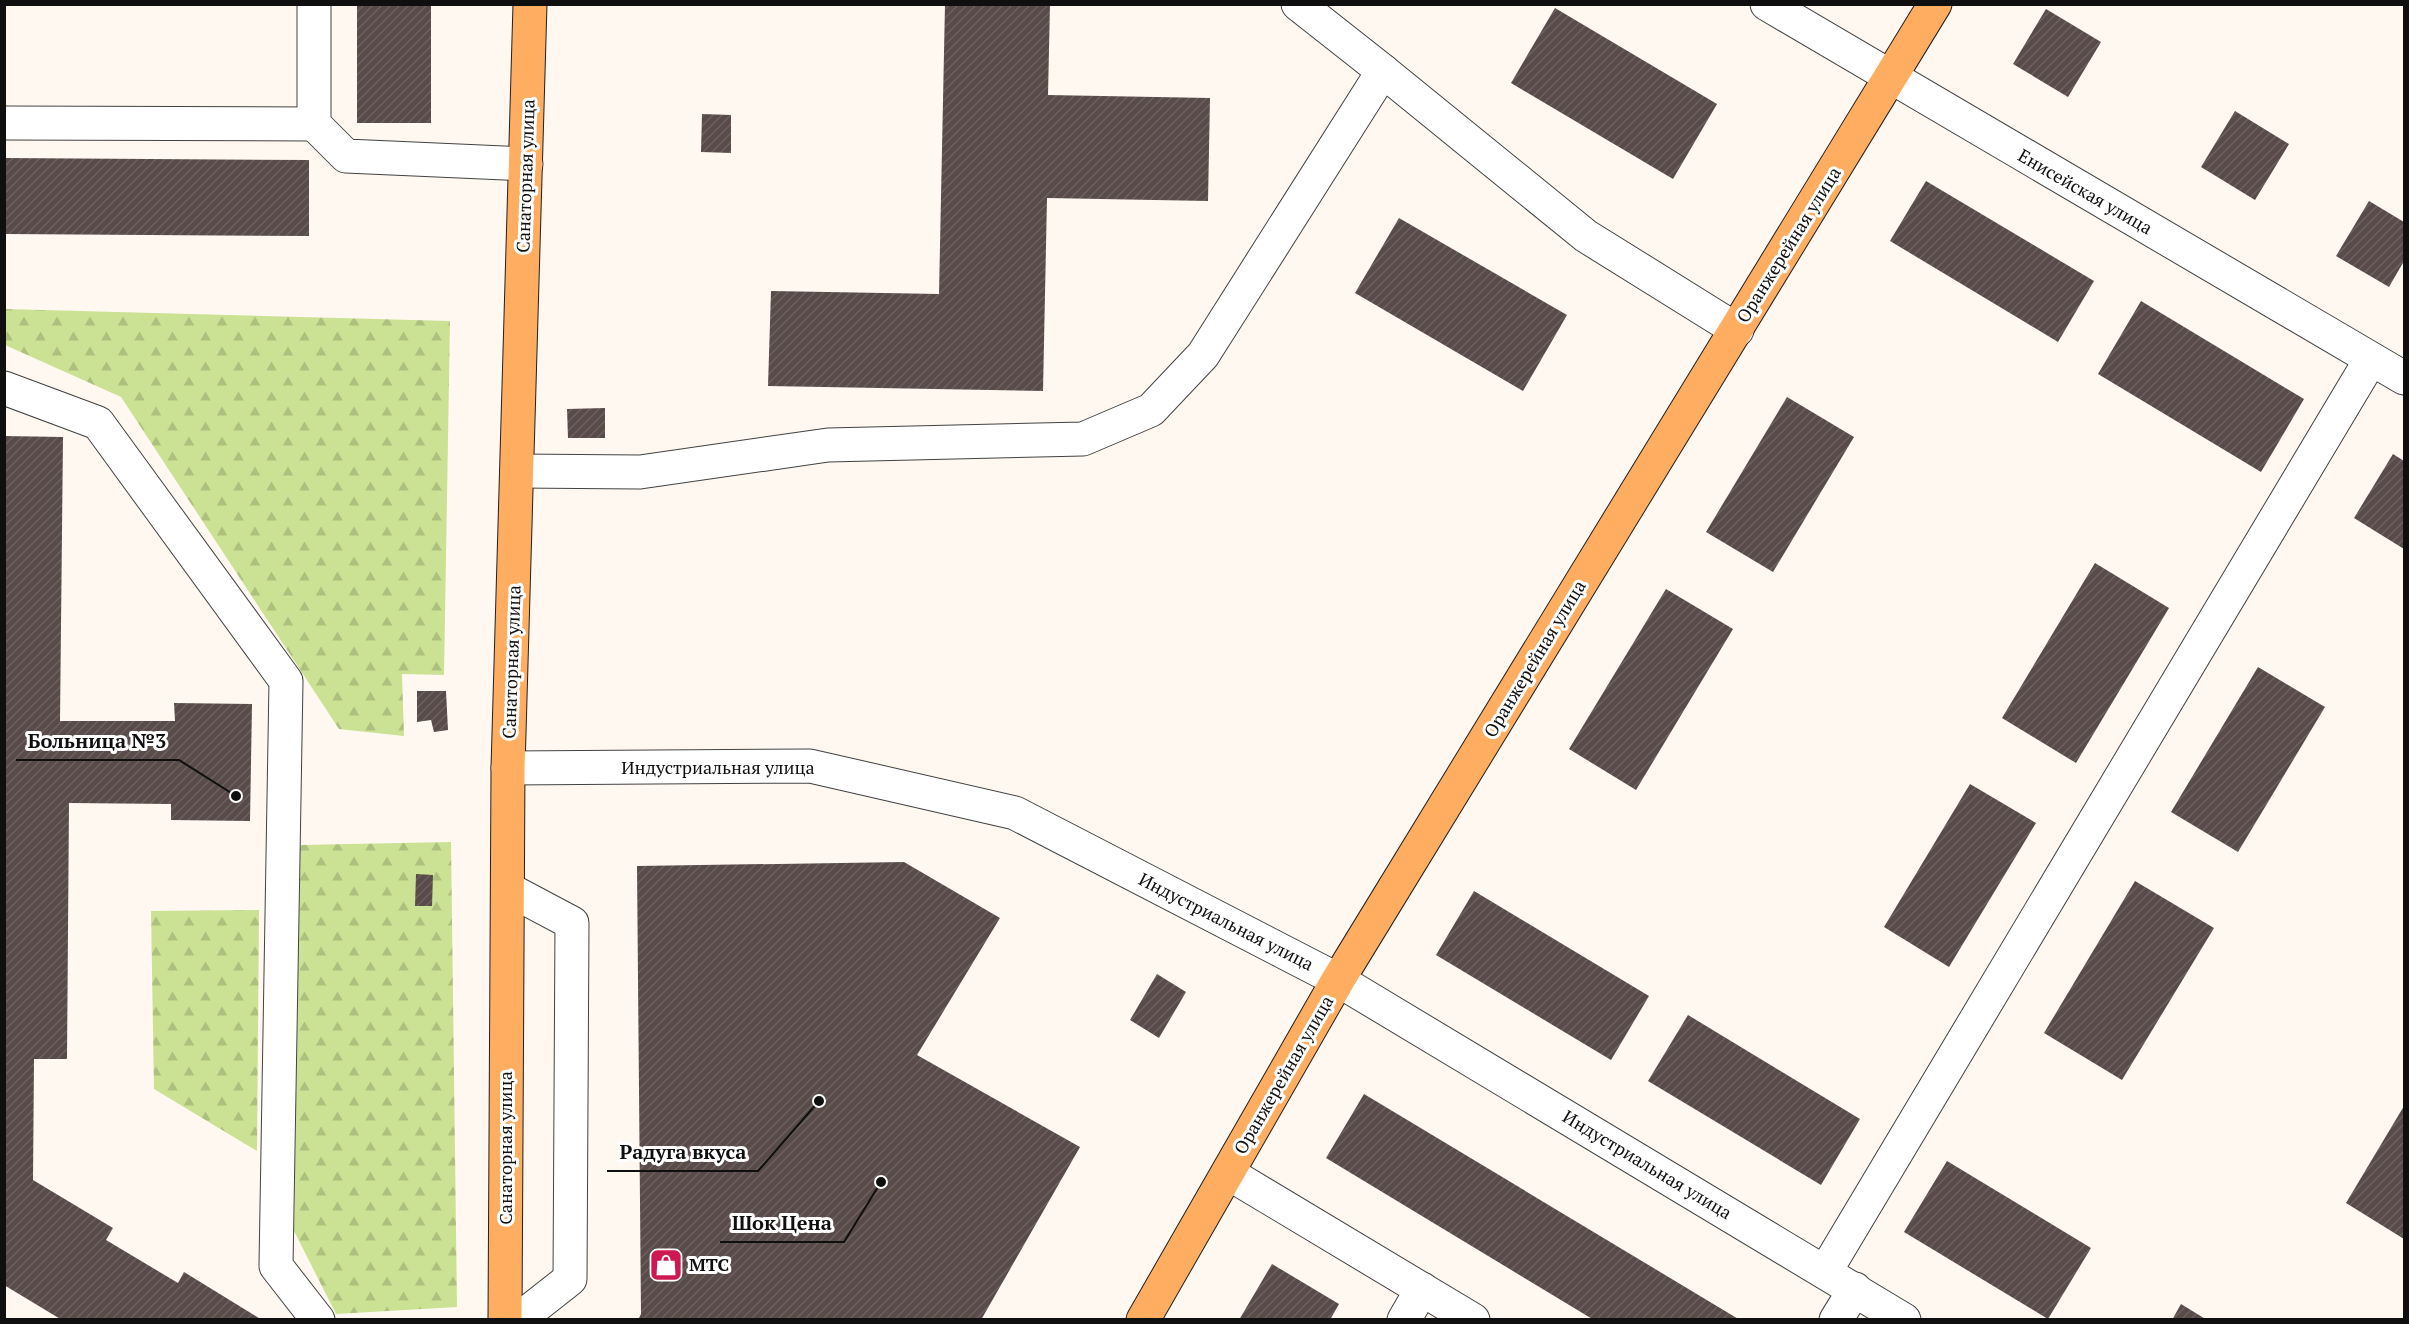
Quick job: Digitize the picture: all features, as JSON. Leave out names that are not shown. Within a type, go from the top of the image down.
[{"type":"main road","name":"Санаторная улица","points":[[505,1320],[508,768],[530,4]]},
{"type":"main road","name":"Оранжерейная улица","points":[[1143,1320],[1338,980],[1935,4]]},
{"type":"street","points":[[314,4],[314,124]]},
{"type":"street","points":[[1298,4],[1586,236],[1737,330]]},
{"type":"street","name":"Енисейская улица","points":[[1767,4],[2404,378]]},
{"type":"street","points":[[517,471],[640,472],[828,445],[1083,439],[1151,410],[1203,356],[1383,71]]},
{"type":"street","points":[[4,123],[314,124],[346,156],[526,164]]},
{"type":"street","points":[[1825,1272],[2371,358]]},
{"type":"street","points":[[4,388],[98,423],[286,681],[276,1266],[318,1320]]},
{"type":"street","name":"Индустриальная улица","points":[[508,768],[810,766],[1015,813],[1338,980],[1904,1320]]},
{"type":"street","points":[[508,889],[572,923],[570,1279],[518,1320]]},
{"type":"street","points":[[1228,1173],[1473,1320]]},
{"type":"street","points":[[1404,1320],[1422,1289]]},
{"type":"street","points":[[1836,1320],[1855,1289]]},
{"type":"green space","points":[[5,309],[450,321],[444,675],[402,674],[404,736],[339,729],[121,397],[5,345]]},
{"type":"green space","points":[[451,842],[457,1307],[336,1314],[294,1231],[300,845]]},
{"type":"green space","points":[[259,910],[257,1151],[154,1089],[151,911]]},
{"type":"building","points":[[357,4],[431,4],[431,123],[357,123]]},
{"type":"building","points":[[945,4],[1050,4],[1048,95],[1210,98],[1208,201],[1047,198],[1043,391],[768,386],[771,291],[939,294]]},
{"type":"building","points":[[1555,8],[1717,104],[1673,179],[1511,83]]},
{"type":"building","points":[[2046,9],[2101,42],[2068,97],[2013,64]]},
{"type":"building","points":[[2235,111],[2289,144],[2255,200],[2201,167]]},
{"type":"building","points":[[702,114],[731,115],[731,153],[701,152]]},
{"type":"building","points":[[5,158],[309,160],[309,236],[5,234]]},
{"type":"building","points":[[1926,181],[2094,281],[2058,342],[1890,241]]},
{"type":"building","points":[[2369,201],[2404,222],[2404,261],[2389,287],[2336,256]]},
{"type":"building","points":[[1399,218],[1567,315],[1523,391],[1355,293]]},
{"type":"building","points":[[2141,301],[2304,399],[2261,472],[2098,374]]},
{"type":"building","points":[[1787,397],[1854,437],[1773,572],[1706,532]]},
{"type":"building","points":[[605,408],[605,438],[568,438],[567,409]]},
{"type":"building","points":[[4,436],[63,437],[60,721],[175,721],[174,703],[252,704],[250,821],[171,820],[171,804],[69,803],[67,1059],[34,1059],[33,1180],[113,1228],[106,1240],[178,1283],[184,1272],[262,1320],[62,1320],[4,1285]]},
{"type":"building","points":[[2393,454],[2404,461],[2404,549],[2354,518]]},
{"type":"building","points":[[2095,563],[2169,608],[2076,763],[2002,718]]},
{"type":"building","points":[[1666,589],[1733,629],[1636,790],[1569,749]]},
{"type":"building","points":[[2258,667],[2325,707],[2238,852],[2171,812]]},
{"type":"building","points":[[417,691],[446,691],[448,730],[434,732],[431,720],[417,722]]},
{"type":"building","points":[[1970,784],[2036,823],[1949,967],[1884,927]]},
{"type":"building","points":[[904,862],[1000,918],[917,1055],[1080,1147],[981,1320],[638,1320],[641,1314],[637,866]]},
{"type":"building","points":[[416,874],[433,875],[432,906],[415,906]]},
{"type":"building","points":[[2135,881],[2214,928],[2122,1080],[2044,1033]]},
{"type":"building","points":[[1474,891],[1649,996],[1611,1060],[1436,955]]},
{"type":"building","points":[[1157,974],[1186,992],[1159,1038],[1130,1020]]},
{"type":"building","points":[[1688,1015],[1860,1119],[1821,1185],[1648,1081]]},
{"type":"building","points":[[1364,1094],[1740,1320],[1594,1320],[1326,1158]]},
{"type":"building","points":[[2404,1106],[2404,1239],[2346,1203]]},
{"type":"building","points":[[1947,1161],[2091,1248],[2048,1319],[1904,1232]]},
{"type":"building","points":[[1272,1264],[1339,1304],[1330,1320],[1239,1320]]},
{"type":"building","points":[[2181,1304],[2207,1320],[2172,1320]]},
{"type":"place","name":"Больница №3","points":[[236,796]]},
{"type":"place","name":"Радуга вкуса","points":[[819,1101]]},
{"type":"place","name":"Шок Цена","points":[[881,1182]]},
{"type":"place","name":"МТС","points":[[666,1265]]}]
